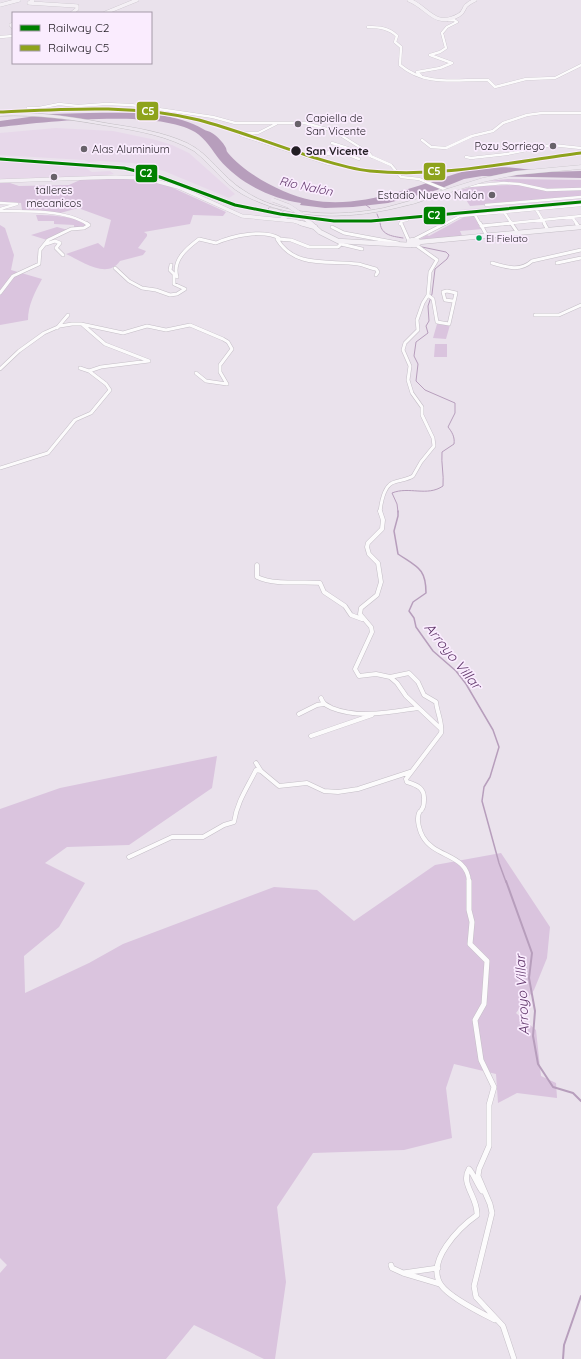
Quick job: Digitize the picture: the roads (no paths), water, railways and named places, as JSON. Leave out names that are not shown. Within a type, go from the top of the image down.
[{"type":"main road","points":[[0,115],[27,114],[61,116],[165,136],[188,146],[241,186],[252,192],[289,206],[300,216]]},
{"type":"main road","points":[[212,163],[234,186],[249,195],[278,206],[302,211],[340,214],[369,212],[398,207],[483,180],[516,173],[581,167]]},
{"type":"main road","points":[[218,169],[236,192],[282,213],[289,219]]},
{"type":"street","points":[[0,5],[19,0]]},
{"type":"street","points":[[33,0],[28,3],[77,6],[77,9],[73,12]]},
{"type":"street","points":[[107,12],[137,0]]},
{"type":"street","points":[[409,0],[420,5],[428,15],[438,19],[457,22],[448,27],[442,34],[446,48],[440,52],[430,55],[452,63],[440,68],[417,72],[422,78]]},
{"type":"street","points":[[438,19],[450,18],[458,15],[466,6],[475,0]]},
{"type":"street","points":[[368,27],[382,28],[393,31],[398,36],[395,42],[401,47],[400,65],[406,71],[422,78],[488,80],[495,87],[526,79],[555,78],[581,65]]},
{"type":"street","points":[[0,37],[12,36]]},
{"type":"street","points":[[28,108],[61,104],[83,106],[106,104],[131,105],[213,117],[235,123],[296,122],[325,128],[346,138],[369,153],[372,157]]},
{"type":"street","points":[[422,140],[432,146],[446,148],[472,136],[493,131],[502,123],[527,115],[542,113],[581,113]]},
{"type":"street","points":[[277,123],[258,133],[245,133],[241,135],[329,164]]},
{"type":"street","points":[[332,144],[391,165],[399,176],[425,181],[450,192],[476,185],[504,183],[519,184],[547,190],[581,189]]},
{"type":"street","points":[[466,157],[487,157],[552,145],[581,148]]},
{"type":"street","points":[[503,147],[527,147],[535,149]]},
{"type":"street","points":[[344,148],[338,151],[359,159]]},
{"type":"street","points":[[0,181],[116,177],[144,178],[178,187],[242,216],[276,220],[300,216]]},
{"type":"street","points":[[486,205],[581,197]]},
{"type":"street","points":[[0,203],[17,204],[0,210]]},
{"type":"street","points":[[414,242],[460,216],[581,206]]},
{"type":"street","points":[[0,210],[16,210],[61,216],[84,222],[89,226],[66,231],[52,238],[39,251],[39,264],[12,277],[0,293]]},
{"type":"street","points":[[536,210],[548,230]]},
{"type":"street","points":[[504,212],[518,233]]},
{"type":"street","points":[[289,219],[291,214],[300,216],[326,236],[339,242],[362,249]]},
{"type":"street","points":[[475,215],[487,236]]},
{"type":"street","points":[[481,226],[581,216]]},
{"type":"street","points":[[572,217],[580,227]]},
{"type":"street","points":[[289,219],[315,227]]},
{"type":"street","points":[[407,220],[402,221],[400,224],[414,242],[437,260],[430,272],[430,296],[437,322],[449,324],[456,293],[447,291],[443,292],[445,300],[454,301]]},
{"type":"street","points":[[332,227],[344,233],[398,244]]},
{"type":"street","points":[[339,242],[398,244],[580,227]]},
{"type":"street","points":[[116,268],[122,276],[138,286],[155,290],[166,295],[176,295],[185,289],[174,284],[176,275],[175,268],[181,256],[199,239],[215,244],[226,238],[272,234],[279,238],[316,248],[338,247],[341,246],[339,242]]},
{"type":"street","points":[[279,238],[277,240],[281,246],[286,252],[293,255],[310,261],[338,264],[359,264],[376,269],[378,272],[376,275]]},
{"type":"street","points":[[45,244],[55,242],[60,243],[56,248],[63,256]]},
{"type":"street","points":[[492,262],[509,269],[527,266],[532,261],[581,250]]},
{"type":"street","points":[[557,263],[581,258]]},
{"type":"street","points":[[171,265],[170,269],[176,275]]},
{"type":"street","points":[[362,619],[360,614],[361,608],[377,595],[381,582],[378,563],[370,554],[367,547],[368,543],[382,529],[383,520],[380,513],[382,498],[388,486],[392,483],[410,478],[434,446],[433,438],[422,415],[422,407],[412,392],[408,380],[410,366],[403,354],[403,348],[408,340],[418,330],[418,320],[423,303],[430,296]]},
{"type":"street","points":[[535,315],[559,315],[581,305]]},
{"type":"street","points":[[57,328],[68,315]]},
{"type":"street","points":[[0,369],[20,351],[44,333],[72,324],[119,333],[147,326],[166,330],[190,325],[228,342],[232,350],[223,360],[220,368],[221,378],[227,384],[206,381],[196,373]]},
{"type":"street","points":[[83,325],[103,343],[133,353],[149,361],[101,367],[89,371]]},
{"type":"street","points":[[0,468],[48,453],[76,420],[91,413],[98,406],[110,390],[105,382],[94,376],[89,371],[80,368]]},
{"type":"street","points":[[257,565],[257,577],[267,583],[274,584],[311,581],[320,583],[324,592],[345,606],[351,615],[370,624],[372,627],[372,632],[355,669],[357,674],[363,677],[376,674],[390,677],[397,683],[406,696],[441,729]]},
{"type":"street","points":[[390,677],[405,672],[412,675],[418,682],[424,694],[436,702],[441,729],[440,737],[432,743],[406,779],[407,782],[423,788],[425,795],[423,808],[419,811],[418,818],[420,833],[425,842],[432,849],[459,861],[468,871],[469,910],[472,921],[470,944],[487,961],[484,1004],[474,1020],[483,1066],[494,1087],[489,1105],[489,1146],[479,1169],[478,1176],[479,1181],[488,1197],[491,1221],[482,1257],[475,1277],[474,1286],[476,1298],[503,1326],[514,1359]]},
{"type":"street","points":[[321,698],[324,704]]},
{"type":"street","points":[[299,714],[317,705],[324,704],[342,712],[374,714],[418,708]]},
{"type":"street","points":[[311,736],[374,714]]},
{"type":"street","points":[[256,763],[261,771],[278,786],[307,783],[331,793],[358,789],[412,772]]},
{"type":"street","points":[[129,857],[146,851],[171,837],[202,837],[224,823],[234,822],[236,808],[253,772],[256,770],[261,771]]},
{"type":"street","points":[[488,1197],[475,1181],[472,1171],[469,1169],[466,1172],[465,1182],[476,1200],[478,1209],[476,1215],[463,1225],[445,1246],[438,1268],[440,1284],[446,1292],[482,1314],[498,1320]]},
{"type":"street","points":[[391,1264],[392,1268],[409,1276],[440,1284]]},
{"type":"street","points":[[404,1273],[438,1268]]},
{"type":"waterway","name":"Arroyo Villar","points":[[366,205],[370,208]]},
{"type":"waterway","name":"Arroyo Villar","points":[[377,214],[379,219]]},
{"type":"waterway","name":"Arroyo Villar","points":[[380,221],[380,226],[384,232],[403,238]]},
{"type":"waterway","name":"Arroyo Villar","points":[[398,512],[397,504],[392,493],[405,490],[431,491],[443,486],[442,452],[454,444],[453,435],[448,427],[455,413],[455,403],[425,390],[416,381],[418,364],[414,356],[416,342],[428,333],[426,326],[429,321],[428,306],[432,294],[435,269],[447,259],[449,255],[446,252],[422,247]]},
{"type":"waterway","name":"Arroyo Villar","points":[[398,512],[394,531],[398,554],[419,569],[426,585],[426,593],[413,602],[409,611],[414,618],[416,627],[433,651],[456,671],[466,684],[493,730],[499,747],[490,777],[484,787],[482,801],[499,863],[506,882]]},
{"type":"waterway","name":"Arroyo Villar","points":[[506,881],[532,953],[529,978],[535,1011],[533,1036],[538,1064],[553,1087],[573,1093],[581,1101]]},
{"type":"waterway","name":"Arroyo Villar","points":[[563,1359],[564,1345],[581,1296]]},
{"type":"rail line","name":"C5","points":[[0,112],[99,108],[149,111],[198,120],[227,128],[334,164],[356,169],[397,173],[476,168],[581,153]]},
{"type":"rail line","name":"C2","points":[[0,159],[124,168],[160,177],[235,205],[280,214],[334,221],[371,221],[581,202]]},
{"type":"place","name":"Capiella de San Vicente","points":[[298,124]]},
{"type":"place","name":"Pozu Sorriego","points":[[553,146]]},
{"type":"place","name":"Alas Aluminium","points":[[84,149]]},
{"type":"place","name":"San Vicente","points":[[296,151]]},
{"type":"place","name":"talleres mecanicos","points":[[54,177]]},
{"type":"place","name":"Estadio Nuevo Nalón","points":[[492,195]]},
{"type":"place","name":"El Fielato","points":[[479,238]]},
{"type":"water label","name":"Río Nalón","points":[[306,186]]}]
